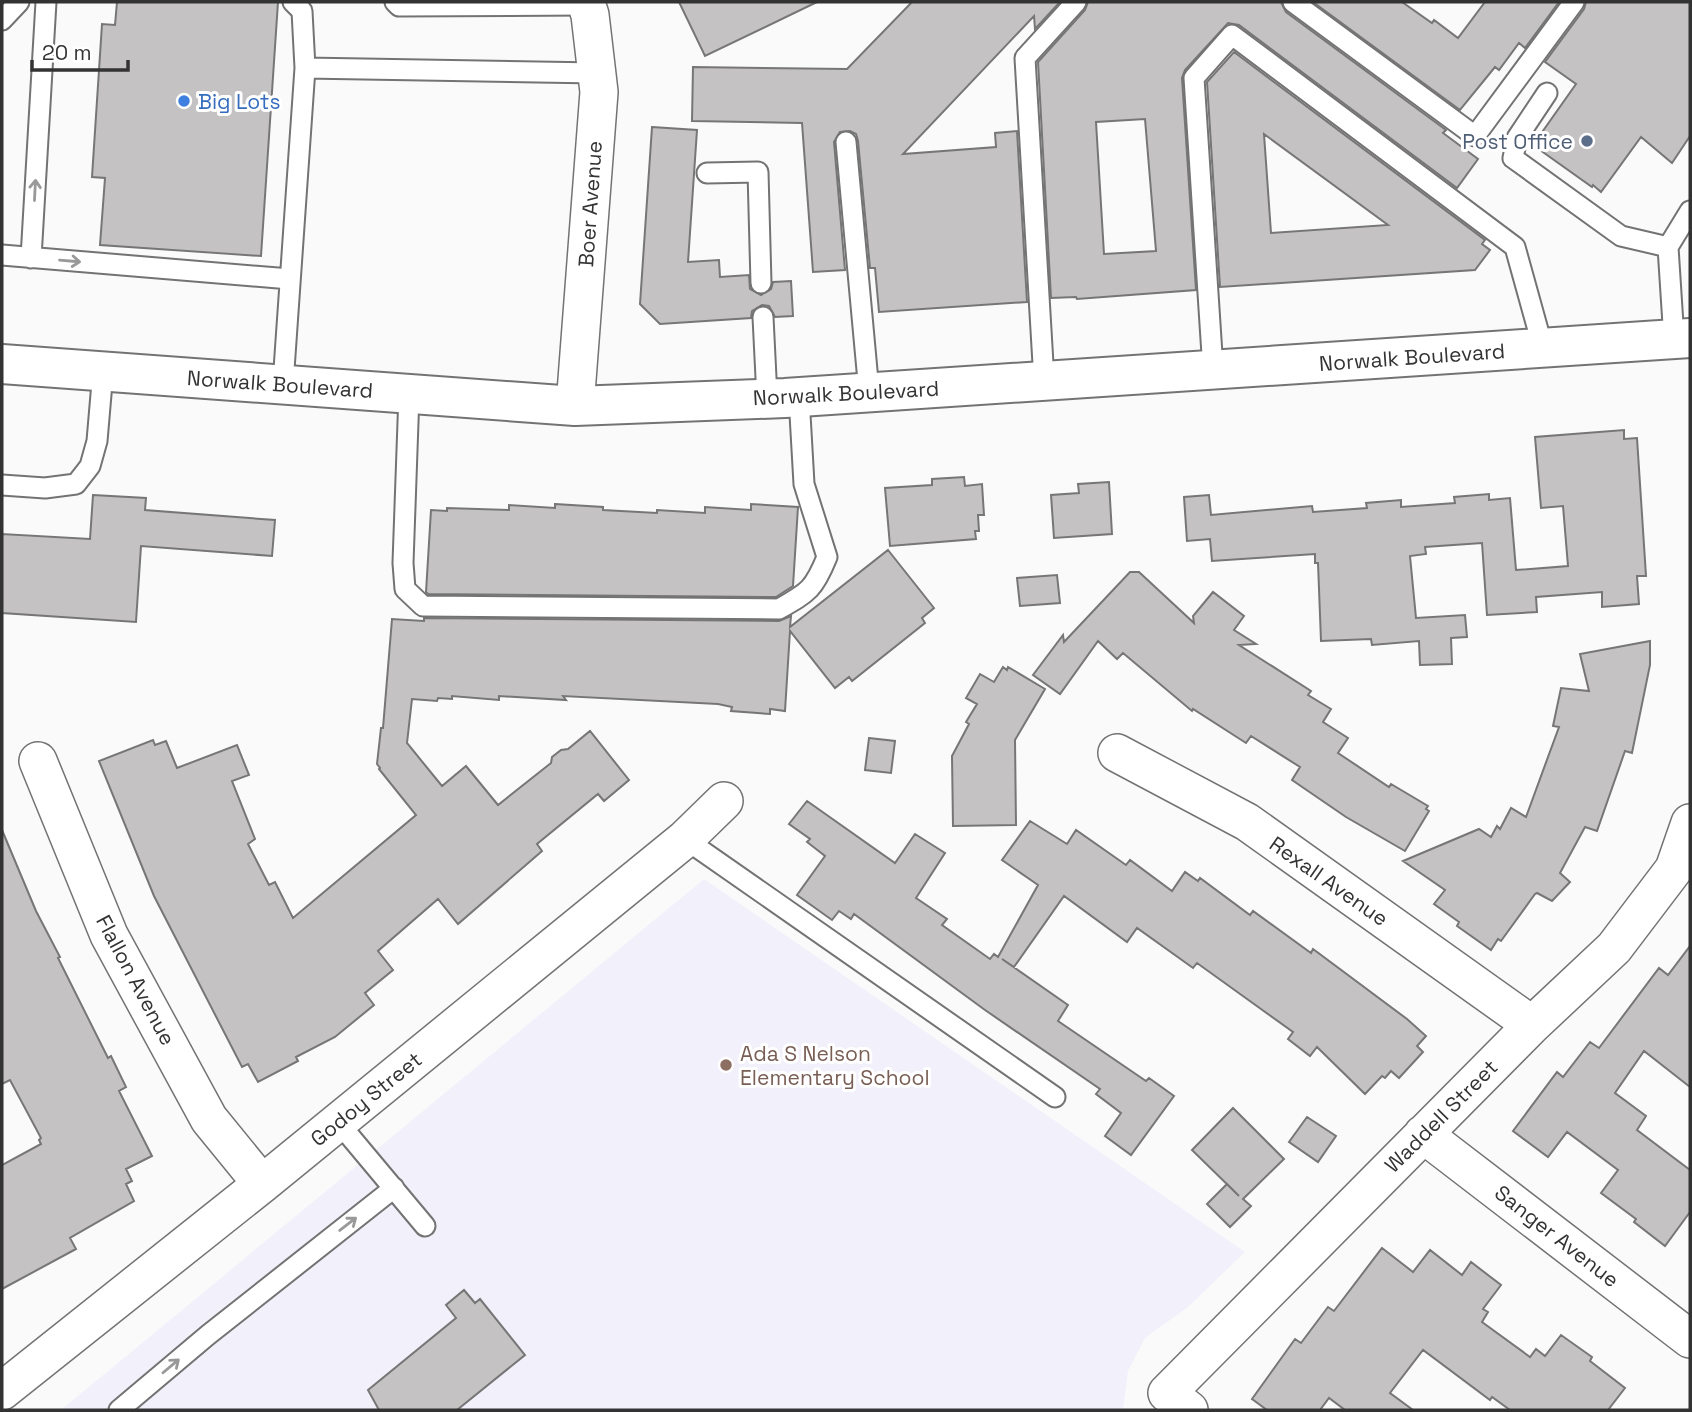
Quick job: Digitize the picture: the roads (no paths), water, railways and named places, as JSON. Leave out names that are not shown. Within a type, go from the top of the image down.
[{"type":"main road","name":"Norwalk Boulevard","points":[[2,364],[575,406],[783,398],[1682,339]]},
{"type":"street","name":"Boer Avenue","points":[[575,406],[598,92],[586,3]]},
{"type":"street","name":"Rexall Avenue","points":[[1118,753],[1247,822],[1532,1025]]},
{"type":"street","name":"Flallon Avenue","points":[[38,761],[109,935],[209,1119],[262,1184]]},
{"type":"street","name":"Godoy Street","points":[[2,1391],[262,1184],[685,839],[724,800]]},
{"type":"street","name":"Waddell Street","points":[[1178,1401],[1423,1134],[1614,948],[1682,875],[1690,824]]},
{"type":"street","name":"Sanger Avenue","points":[[1423,1134],[1690,1339]]},
{"type":"lane","points":[[2,20],[19,2]]},
{"type":"lane","points":[[31,258],[46,2]]},
{"type":"lane","points":[[283,384],[305,68],[302,11],[293,2]]},
{"type":"lane","points":[[395,2],[399,6],[586,3]]},
{"type":"lane","points":[[1044,381],[1025,58],[1076,2]]},
{"type":"lane","points":[[1293,2],[1475,136],[1574,2]]},
{"type":"lane","points":[[1213,370],[1194,78],[1232,35],[1515,247],[1543,348]]},
{"type":"lane","points":[[305,68],[597,73]]},
{"type":"lane","points":[[1547,93],[1517,138],[1513,158],[1621,236],[1668,247]]},
{"type":"lane","points":[[846,142],[869,392]]},
{"type":"lane","points":[[707,173],[758,172],[761,283]]},
{"type":"lane","points":[[1682,339],[1668,247],[1690,211]]},
{"type":"lane","points":[[2,255],[290,279]]},
{"type":"lane","points":[[409,394],[403,563],[405,589],[422,606],[779,609],[801,597],[817,582],[827,557],[804,484],[763,317]]},
{"type":"lane","points":[[2,485],[44,488],[76,484],[90,466],[97,442],[103,371]]},
{"type":"lane","points":[[685,839],[1055,1097]]},
{"type":"lane","points":[[338,1122],[425,1226]]},
{"type":"lane","points":[[119,1410],[208,1335],[394,1188]]},
{"type":"place","name":"Big Lots","points":[[184,101]]},
{"type":"place","name":"Post Office","points":[[1587,141]]},
{"type":"place","name":"Ada S Nelson Elementary School","points":[[726,1065]]}]
